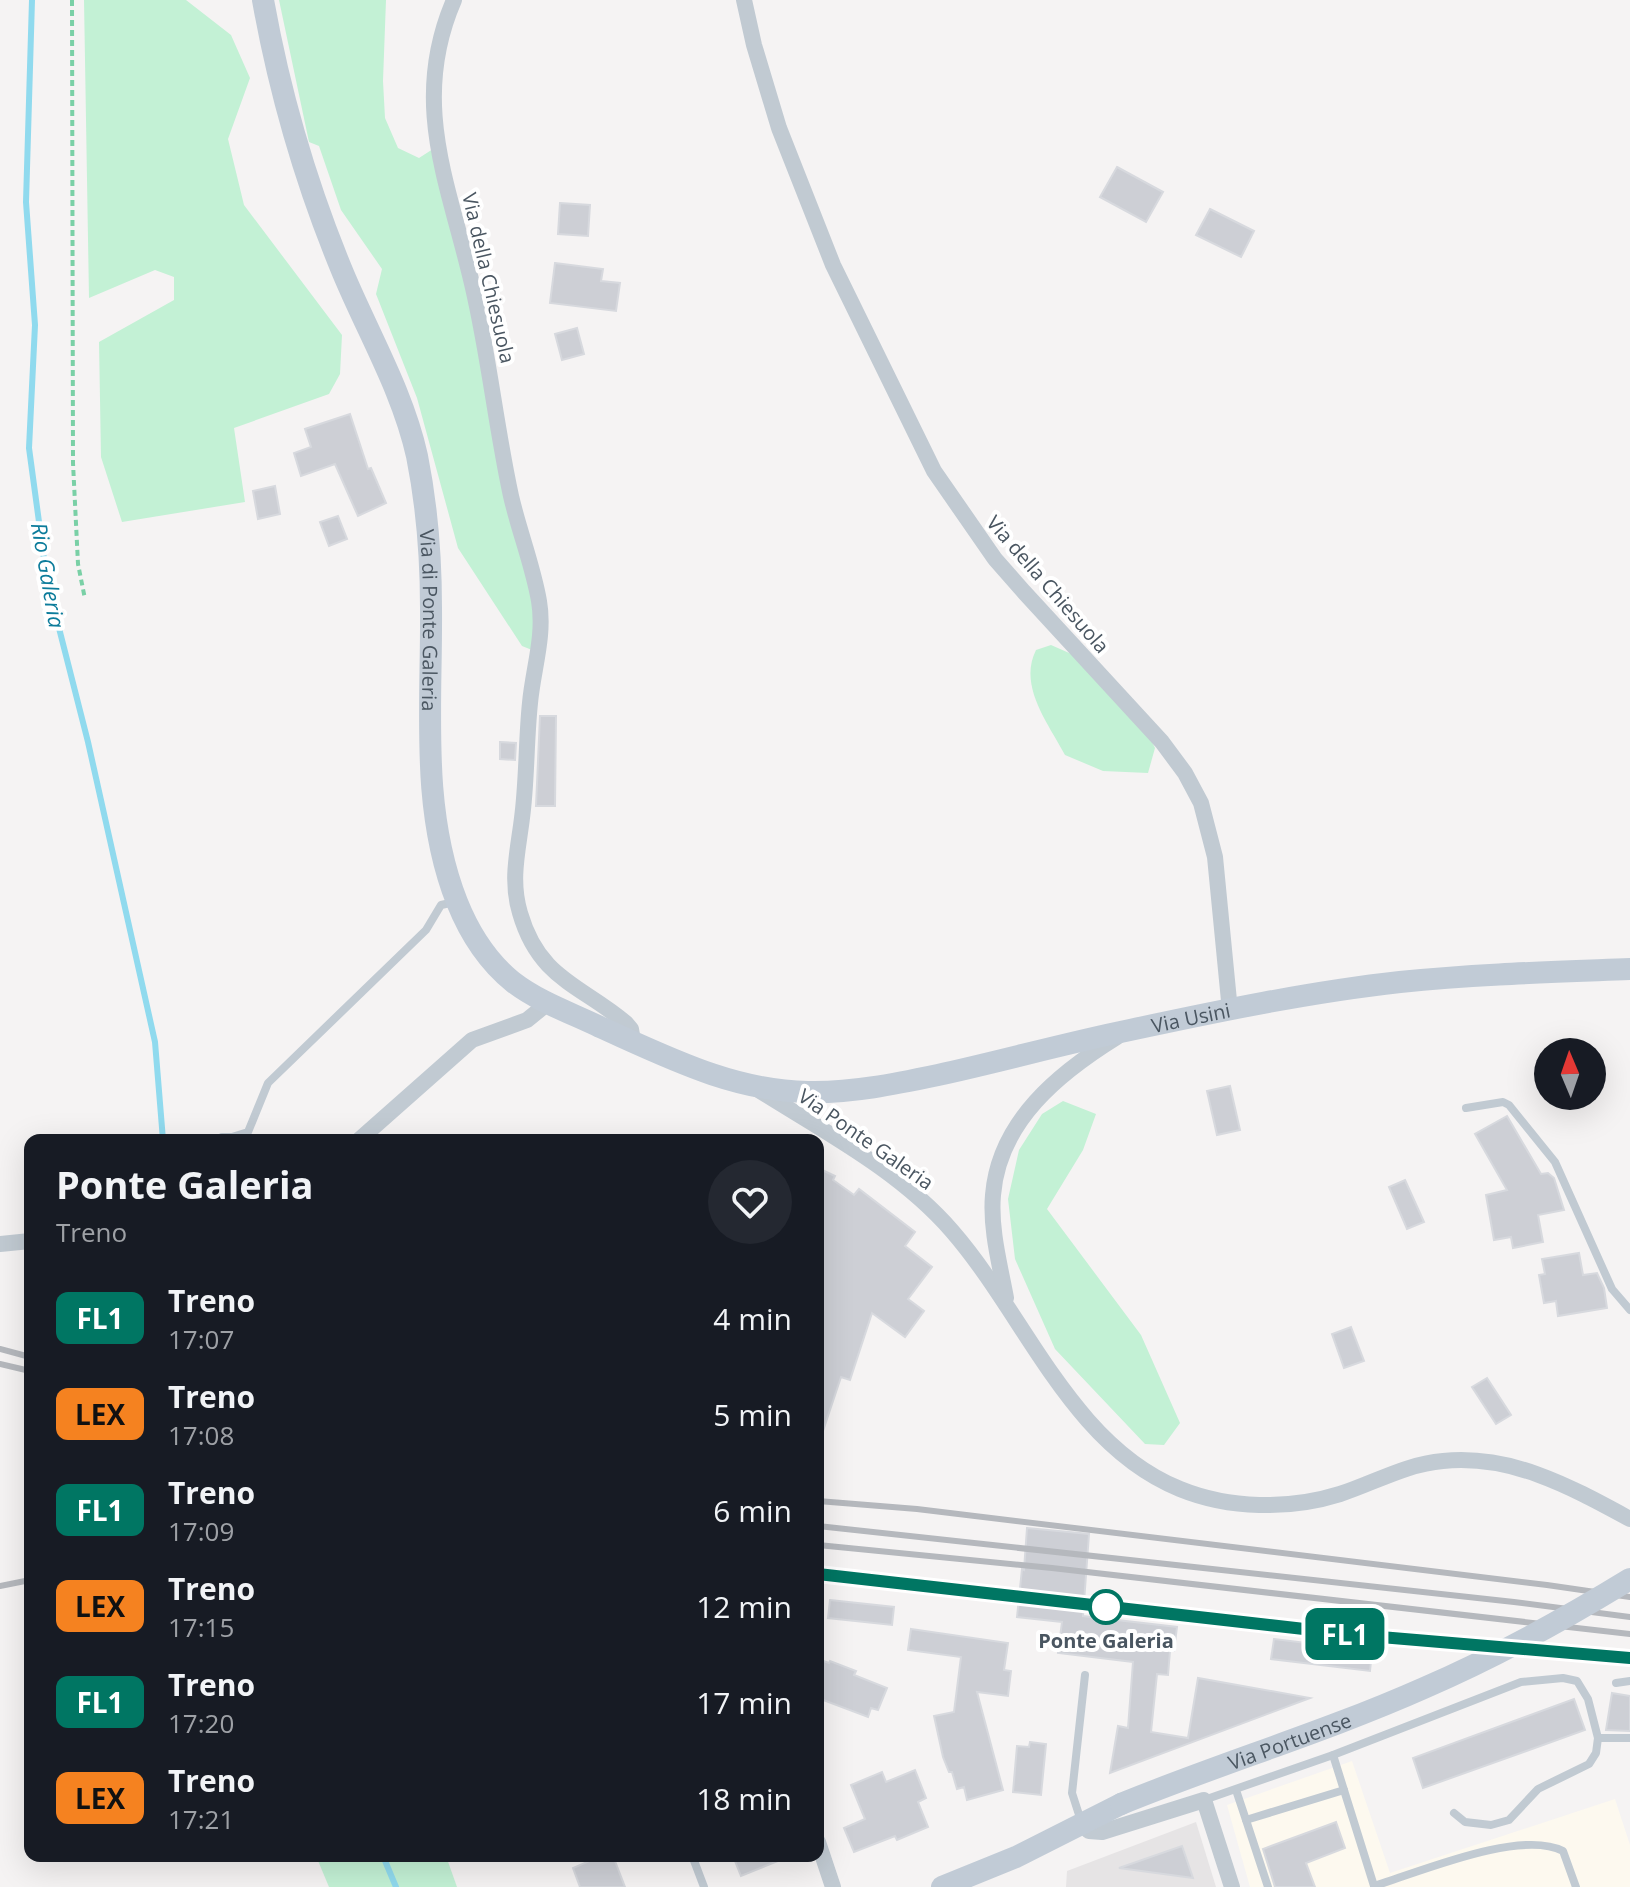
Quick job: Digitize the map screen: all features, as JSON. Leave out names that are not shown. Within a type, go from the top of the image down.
[{"type":"main road","name":"Via di Ponte Galeria","points":[[263,0],[282,93],[301,162],[343,274],[402,407],[416,451],[428,523],[431,606],[429,712],[434,803],[441,847],[457,902],[475,939],[497,967],[527,992],[689,1066],[755,1088]]},
{"type":"main road","name":"Via Usini","points":[[755,1088],[823,1092],[873,1088],[1128,1030],[1399,982],[1505,973],[1630,969]]},
{"type":"main road","name":"Via Portuense","points":[[942,1887],[1016,1857],[1121,1804],[1424,1689],[1525,1640],[1630,1579]]},
{"type":"street","name":"Via della Chiesuola","points":[[454,0],[435,60],[432,95],[434,130],[474,292],[511,496],[540,613],[540,646],[530,700],[514,891],[526,930],[545,960],[559,976],[626,1023],[631,1029],[633,1041]]},
{"type":"street","name":"Via della Chiesuola","points":[[744,0],[779,128],[827,250],[934,471],[1014,581],[1162,742],[1185,773],[1201,803],[1217,870],[1230,1011]]},
{"type":"street","points":[[366,1134],[472,1040],[527,1020],[548,1003]]},
{"type":"street","name":"Via Ponte Galeria","points":[[1007,1304],[992,1210],[994,1185],[1006,1148],[1025,1113],[1052,1083],[1079,1061],[1128,1030]]},
{"type":"street","name":"Via Ponte Galeria","points":[[755,1088],[879,1168],[917,1197],[952,1231],[1007,1304],[1082,1417],[1138,1467],[1178,1489],[1247,1504],[1304,1503],[1340,1494],[1412,1466],[1473,1460],[1535,1472],[1630,1519]]},
{"type":"street","points":[[0,1244],[24,1242]]},
{"type":"street","points":[[1082,1824],[1089,1831],[1102,1832],[1204,1800],[1232,1887]]},
{"type":"street","points":[[824,1860],[833,1887]]},
{"type":"lane","points":[[238,1134],[248,1132],[268,1083],[426,930],[441,905],[457,902]]},
{"type":"lane","points":[[1466,1108],[1503,1102],[1509,1105],[1555,1162],[1612,1289],[1630,1310]]},
{"type":"lane","points":[[1082,1824],[1072,1793],[1085,1675]]},
{"type":"lane","points":[[1204,1800],[1333,1755],[1521,1682],[1563,1678],[1577,1681],[1588,1699],[1598,1738],[1596,1753],[1589,1764],[1538,1789],[1509,1820],[1491,1825],[1465,1822],[1454,1813]]},
{"type":"lane","points":[[1616,1683],[1630,1681]]},
{"type":"lane","points":[[1598,1738],[1630,1738]]},
{"type":"lane","points":[[1333,1755],[1373,1886],[1504,1846],[1537,1844],[1563,1851],[1576,1887]]},
{"type":"lane","points":[[1236,1790],[1268,1887]]},
{"type":"lane","points":[[1246,1820],[1344,1790]]},
{"type":"lane","points":[[695,1862],[704,1887]]},
{"type":"path","points":[[72,0],[73,463],[78,564],[85,599]]},
{"type":"shaded area","points":[[1352,1761],[1390,1873],[1615,1799],[1630,1845],[1630,1887],[1250,1887],[1227,1805]]},
{"type":"shaded area","points":[[1196,1822],[1216,1887],[1066,1887],[1067,1871]]},
{"type":"green space","points":[[84,0],[186,0],[231,35],[250,78],[228,139],[244,205],[342,335],[340,374],[329,394],[234,428],[245,502],[122,522],[101,457],[99,342],[174,300],[174,277],[155,270],[89,298]]},
{"type":"green space","points":[[279,0],[386,0],[385,118],[398,148],[419,158],[433,149],[451,216],[529,570],[537,634],[532,650],[522,646],[458,548],[417,398],[376,294],[382,269],[341,210],[319,146],[309,142]]},
{"type":"green space","points":[[1051,645],[1076,656],[1145,728],[1155,748],[1148,773],[1103,771],[1065,755],[1037,704],[1031,677],[1036,650]]},
{"type":"green space","points":[[1063,1101],[1096,1114],[1083,1150],[1047,1209],[1141,1335],[1180,1423],[1164,1445],[1145,1444],[1055,1349],[1015,1259],[1008,1199],[1019,1150],[1042,1114]]},
{"type":"green space","points":[[319,1862],[448,1862],[457,1887],[329,1887]]},
{"type":"building","points":[[1117,167],[1163,192],[1146,222],[1100,197]]},
{"type":"building","points":[[560,203],[590,205],[588,236],[558,234]]},
{"type":"building","points":[[1210,209],[1254,231],[1241,257],[1196,235]]},
{"type":"building","points":[[555,263],[603,269],[601,281],[620,283],[616,311],[550,303]]},
{"type":"building","points":[[577,328],[584,354],[562,360],[555,334]]},
{"type":"building","points":[[350,414],[368,469],[371,468],[386,503],[358,516],[335,464],[301,476],[294,453],[311,447],[305,429]]},
{"type":"building","points":[[275,486],[280,514],[258,519],[253,491]]},
{"type":"building","points":[[338,516],[347,539],[329,546],[320,522]]},
{"type":"building","points":[[540,716],[556,716],[555,806],[536,806]]},
{"type":"building","points":[[500,742],[516,743],[515,760],[500,759]]},
{"type":"building","points":[[1230,1086],[1240,1130],[1217,1135],[1207,1091]]},
{"type":"building","points":[[1507,1116],[1541,1174],[1548,1173],[1554,1178],[1564,1210],[1538,1215],[1543,1242],[1513,1248],[1511,1237],[1494,1240],[1486,1195],[1507,1190],[1475,1134]]},
{"type":"building","points":[[824,1171],[835,1176],[833,1180],[854,1195],[859,1189],[915,1232],[905,1246],[932,1267],[908,1299],[924,1311],[905,1337],[872,1313],[850,1380],[841,1377],[824,1428]]},
{"type":"building","points":[[1405,1180],[1424,1222],[1407,1229],[1389,1187]]},
{"type":"building","points":[[1579,1253],[1583,1275],[1597,1273],[1604,1288],[1607,1308],[1558,1316],[1556,1301],[1544,1303],[1539,1275],[1545,1274],[1542,1259]]},
{"type":"building","points":[[1351,1327],[1364,1361],[1344,1368],[1332,1334]]},
{"type":"building","points":[[1487,1378],[1511,1415],[1496,1424],[1472,1387]]},
{"type":"building","points":[[1027,1528],[1089,1534],[1083,1616],[1177,1627],[1174,1651],[1170,1651],[1168,1675],[1157,1674],[1151,1732],[1188,1738],[1198,1678],[1310,1698],[1110,1773],[1118,1726],[1128,1728],[1133,1662],[1058,1653],[1062,1622],[1017,1617]]},
{"type":"building","points":[[830,1600],[894,1607],[892,1625],[828,1618]]},
{"type":"building","points":[[911,1629],[1008,1643],[1004,1670],[1011,1671],[1008,1696],[977,1692],[1003,1790],[967,1800],[964,1787],[957,1789],[943,1757],[934,1716],[954,1712],[961,1657],[908,1650]]},
{"type":"building","points":[[1274,1639],[1372,1651],[1370,1671],[1271,1659]]},
{"type":"building","points":[[824,1661],[856,1671],[854,1675],[887,1688],[878,1710],[871,1708],[868,1717],[824,1700]]},
{"type":"building","points":[[1612,1693],[1630,1696],[1630,1731],[1606,1730]]},
{"type":"building","points":[[1574,1699],[1585,1730],[1423,1788],[1413,1758]]},
{"type":"building","points":[[1030,1742],[1046,1744],[1041,1795],[1013,1792],[1017,1746],[1029,1747]]},
{"type":"building","points":[[915,1770],[926,1798],[918,1802],[928,1827],[854,1852],[844,1828],[865,1819],[851,1785],[882,1772],[886,1782]]},
{"type":"building","points":[[1336,1822],[1345,1848],[1306,1863],[1315,1887],[1275,1887],[1263,1849]]},
{"type":"building","points":[[1182,1846],[1193,1878],[1119,1868]]},
{"type":"building","points":[[587,1862],[615,1862],[625,1887],[580,1887],[573,1868]]},
{"type":"building","points":[[735,1862],[775,1862],[741,1876]]},
{"type":"waterway","name":"Rio Galeria","points":[[32,0],[26,202],[35,325],[29,448],[47,581],[88,742],[155,1042],[163,1134]]},
{"type":"waterway","name":"Rio Galeria","points":[[386,1862],[396,1887]]},
{"type":"railway","points":[[0,1349],[24,1355]]},
{"type":"railway","points":[[0,1364],[24,1370]]},
{"type":"railway","points":[[824,1501],[917,1509],[1630,1597]]},
{"type":"railway","points":[[824,1527],[1630,1617]]},
{"type":"railway","points":[[824,1546],[1052,1568],[1630,1634]]},
{"type":"railway","points":[[824,1575],[1338,1633],[1630,1658]]},
{"type":"railway","points":[[0,1586],[24,1581]]},
{"type":"train","name":"FL1","points":[[824,1575],[1443,1644],[1630,1658]]},
{"type":"place","name":"Ponte Galeria","points":[[1106,1607]]}]
